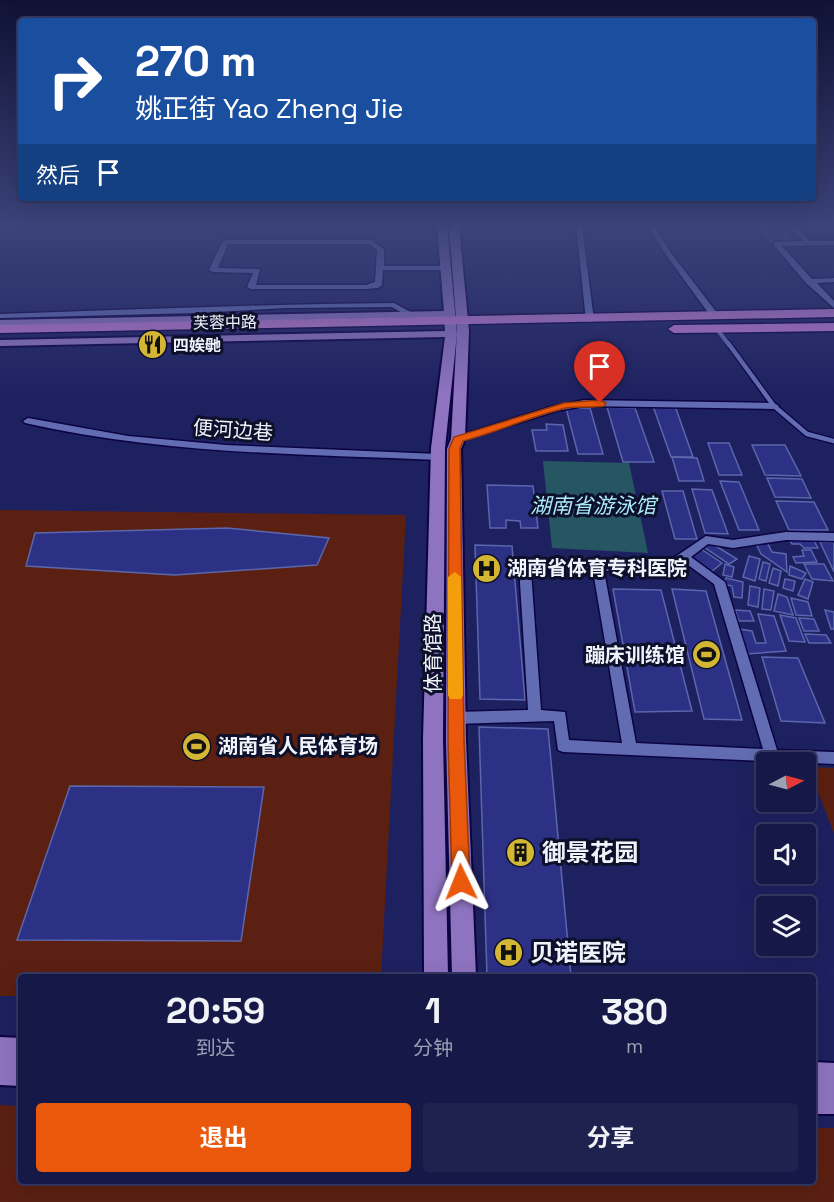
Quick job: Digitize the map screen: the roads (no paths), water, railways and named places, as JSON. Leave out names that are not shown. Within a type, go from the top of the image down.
[{"type":"main road","name":"芙蓉中路","points":[[0,329],[433,320],[454,325],[716,322],[834,313]]},
{"type":"main road","points":[[412,315],[433,320]]},
{"type":"main road","name":"芙蓉中路","points":[[0,338],[590,320],[834,327]]},
{"type":"street","points":[[253,282],[251,287],[375,286],[379,282]]},
{"type":"street","points":[[446,282],[454,325]]},
{"type":"street","points":[[454,282],[454,325]]},
{"type":"street","points":[[586,282],[590,320]]},
{"type":"street","points":[[688,282],[716,322]]},
{"type":"street","points":[[810,282],[834,306]]},
{"type":"street","points":[[287,306],[292,287]]},
{"type":"street","points":[[0,316],[197,311],[287,306],[394,305],[412,315]]},
{"type":"street","points":[[0,323],[412,315],[454,325]]},
{"type":"street","name":"芙蓉中路","points":[[0,343],[454,325]]},
{"type":"street","name":"体育馆路","points":[[454,325],[458,439],[454,449],[456,718],[464,974]]},
{"type":"street","name":"体育馆路","points":[[436,974],[433,739],[438,457],[454,325]]},
{"type":"street","points":[[458,439],[554,409],[584,403],[774,406]]},
{"type":"street","name":"便河边巷","points":[[28,421],[128,439],[226,448],[438,457]]},
{"type":"street","points":[[535,715],[525,567],[651,567],[679,560],[706,540],[733,544],[786,536],[834,537]]},
{"type":"street","points":[[684,557],[719,582],[771,752]]},
{"type":"street","points":[[598,567],[630,749]]},
{"type":"street","points":[[456,718],[560,716],[563,746],[756,755]]},
{"type":"street","points":[[816,757],[834,758]]},
{"type":"street","points":[[0,1050],[18,1051]]},
{"type":"street","points":[[0,1072],[18,1073]]},
{"type":"street","points":[[816,1075],[834,1076]]},
{"type":"street","points":[[816,1101],[834,1101]]},
{"type":"lane","points":[[716,322],[774,406],[807,435],[834,441]]},
{"type":"water","name":"湖南省游泳馆","points":[[543,461],[629,463],[648,553],[552,548]]},
{"type":"place","name":"四娭毑","points":[[152,345]]},
{"type":"place","name":"湖南省体育专科医院","points":[[486,568]]},
{"type":"place","name":"蹦床训练馆","points":[[706,655]]},
{"type":"place","name":"湖南省人民体育场","points":[[197,746]]},
{"type":"place","name":"御景花园","points":[[521,853]]},
{"type":"place","name":"贝诺医院","points":[[509,953]]}]
